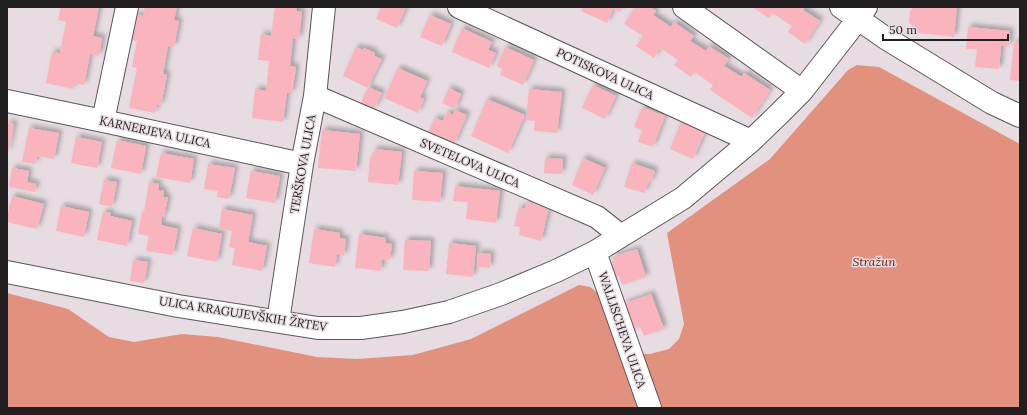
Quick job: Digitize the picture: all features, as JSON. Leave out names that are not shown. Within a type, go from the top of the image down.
[{"type":"street","points":[[103,121],[127,7]]},
{"type":"street","name":"TERŠKOVA ULICA","points":[[278,321],[302,164],[315,96],[324,7]]},
{"type":"street","name":"POTISKOVA ULICA","points":[[459,7],[751,141]]},
{"type":"street","points":[[684,7],[802,91]]},
{"type":"street","points":[[855,11],[884,37],[992,103],[1020,116]]},
{"type":"street","name":"ULICA KRAGUJEVŠKIH ŽRTEV","points":[[7,272],[178,306],[318,328],[361,328],[403,322],[450,312],[501,294],[556,271],[594,252],[683,198],[751,141],[802,91],[855,11]]},
{"type":"street","name":"SVETELOVA ULICA","points":[[315,96],[597,217],[621,236]]},
{"type":"street","name":"KARNERJEVA ULICA","points":[[7,101],[302,164]]},
{"type":"street","points":[[992,103],[1020,105]]},
{"type":"street","name":"WALLISCHEVA ULICA","points":[[594,252],[650,408]]},
{"type":"green space","name":"Stražun","points":[[857,65],[879,67],[1020,144],[1020,408],[7,408],[7,293],[68,309],[109,337],[134,342],[182,334],[218,337],[317,357],[357,359],[413,355],[471,339],[579,285],[590,287],[598,293],[637,354],[650,354],[669,349],[679,339],[684,324],[667,233],[770,159],[848,70]]},
{"type":"building","points":[[61,7],[99,7],[93,36],[102,38],[99,56],[90,54],[84,85],[74,83],[73,89],[46,83],[52,52],[60,53],[66,22],[58,20]]},
{"type":"building","points":[[145,7],[177,7],[174,20],[179,21],[174,47],[168,46],[163,74],[167,75],[161,105],[157,104],[155,113],[129,108],[137,68],[132,67],[137,41],[131,40],[136,15],[143,16]]},
{"type":"building","points":[[275,7],[297,7],[296,11],[302,12],[299,39],[293,38],[290,66],[296,67],[292,93],[287,93],[283,122],[252,118],[255,89],[266,91],[269,61],[258,60],[261,34],[271,36]]},
{"type":"building","points":[[381,7],[406,7],[397,28],[376,19]]},
{"type":"building","points":[[583,7],[623,7],[620,12],[613,9],[607,23],[581,11]]},
{"type":"building","points":[[635,7],[650,7],[656,11],[653,15],[671,27],[674,22],[694,36],[690,41],[706,51],[709,46],[729,59],[724,66],[742,77],[744,73],[770,90],[752,118],[710,90],[713,85],[694,72],[691,77],[674,65],[678,60],[660,48],[654,58],[636,46],[643,36],[624,24]]},
{"type":"building","points":[[752,7],[805,7],[803,10],[820,21],[805,44],[788,32],[792,26],[772,13],[769,18]]},
{"type":"building","points":[[915,7],[957,7],[954,37],[918,33],[909,22],[910,11]]},
{"type":"building","points":[[430,15],[451,24],[442,46],[420,37]]},
{"type":"building","points":[[968,27],[1010,31],[1009,46],[1001,46],[999,69],[975,67],[977,49],[966,49]]},
{"type":"building","points":[[462,28],[492,42],[488,50],[496,53],[489,68],[452,52]]},
{"type":"building","points":[[1014,42],[1020,43],[1020,81],[1010,80]]},
{"type":"building","points":[[356,47],[363,50],[364,48],[375,53],[374,56],[382,59],[368,87],[382,93],[374,109],[361,103],[368,88],[343,76]]},
{"type":"building","points":[[505,47],[534,60],[523,85],[500,75],[502,69],[497,66]]},
{"type":"building","points":[[398,68],[427,81],[420,97],[424,99],[418,113],[384,98]]},
{"type":"building","points":[[593,85],[616,96],[605,119],[582,108]]},
{"type":"building","points":[[449,88],[461,94],[455,109],[442,103]]},
{"type":"building","points":[[529,89],[562,92],[557,133],[534,131],[535,121],[526,120]]},
{"type":"building","points":[[487,99],[525,115],[508,153],[471,136]]},
{"type":"building","points":[[642,107],[665,116],[653,147],[638,142],[642,130],[634,127]]},
{"type":"building","points":[[455,110],[467,115],[454,144],[428,132],[435,118],[443,121],[447,112],[453,115]]},
{"type":"building","points":[[681,122],[705,132],[693,159],[670,149]]},
{"type":"building","points":[[7,123],[14,124],[8,153],[7,153]]},
{"type":"building","points":[[29,128],[59,133],[54,159],[37,156],[35,164],[22,162]]},
{"type":"building","points":[[322,130],[360,134],[356,171],[318,168]]},
{"type":"building","points":[[76,137],[102,142],[97,168],[71,163]]},
{"type":"building","points":[[117,140],[146,146],[141,174],[111,168]]},
{"type":"building","points":[[374,149],[402,152],[398,185],[368,182],[370,157],[373,157]]},
{"type":"building","points":[[161,153],[194,159],[190,183],[156,177]]},
{"type":"building","points":[[545,158],[563,159],[562,174],[544,173]]},
{"type":"building","points":[[583,158],[605,168],[593,195],[572,185]]},
{"type":"building","points":[[632,163],[655,171],[651,182],[649,181],[644,193],[624,187]]},
{"type":"building","points":[[208,164],[235,168],[229,199],[217,197],[218,191],[204,189]]},
{"type":"building","points":[[12,168],[29,171],[27,182],[36,184],[35,192],[9,187]]},
{"type":"building","points":[[251,171],[280,176],[275,203],[246,198]]},
{"type":"building","points":[[414,171],[443,173],[440,202],[412,200]]},
{"type":"building","points":[[104,180],[117,182],[112,207],[99,204]]},
{"type":"building","points":[[149,182],[159,184],[158,190],[164,191],[163,197],[168,197],[164,217],[162,216],[161,225],[178,229],[173,255],[146,251],[149,236],[138,234],[142,212],[144,213]]},
{"type":"building","points":[[455,186],[500,191],[496,223],[466,219],[468,202],[453,201]]},
{"type":"building","points":[[12,196],[44,204],[37,229],[7,222]]},
{"type":"building","points":[[527,202],[549,207],[541,241],[519,235],[520,227],[514,226],[519,207],[525,209]]},
{"type":"building","points":[[61,206],[89,212],[84,237],[56,231]]},
{"type":"building","points":[[222,209],[253,215],[248,242],[267,246],[262,271],[232,265],[235,248],[229,247],[232,231],[219,229]]},
{"type":"building","points":[[103,212],[111,213],[110,216],[132,221],[127,246],[97,240]]},
{"type":"building","points":[[193,228],[222,234],[217,262],[187,256]]},
{"type":"building","points":[[314,229],[340,233],[339,238],[346,239],[344,256],[337,254],[335,267],[309,263]]},
{"type":"building","points":[[359,234],[386,238],[385,243],[392,244],[390,260],[382,259],[381,271],[355,268]]},
{"type":"building","points":[[405,240],[431,241],[429,271],[403,270]]},
{"type":"building","points":[[449,243],[476,246],[473,277],[446,274]]},
{"type":"building","points":[[637,249],[646,277],[622,285],[619,276],[613,278],[609,265],[615,263],[612,257]]},
{"type":"building","points":[[478,253],[491,254],[490,268],[477,267]]},
{"type":"building","points":[[133,260],[148,262],[144,283],[130,281]]},
{"type":"building","points":[[651,294],[664,329],[644,336],[640,327],[633,330],[623,304]]}]
